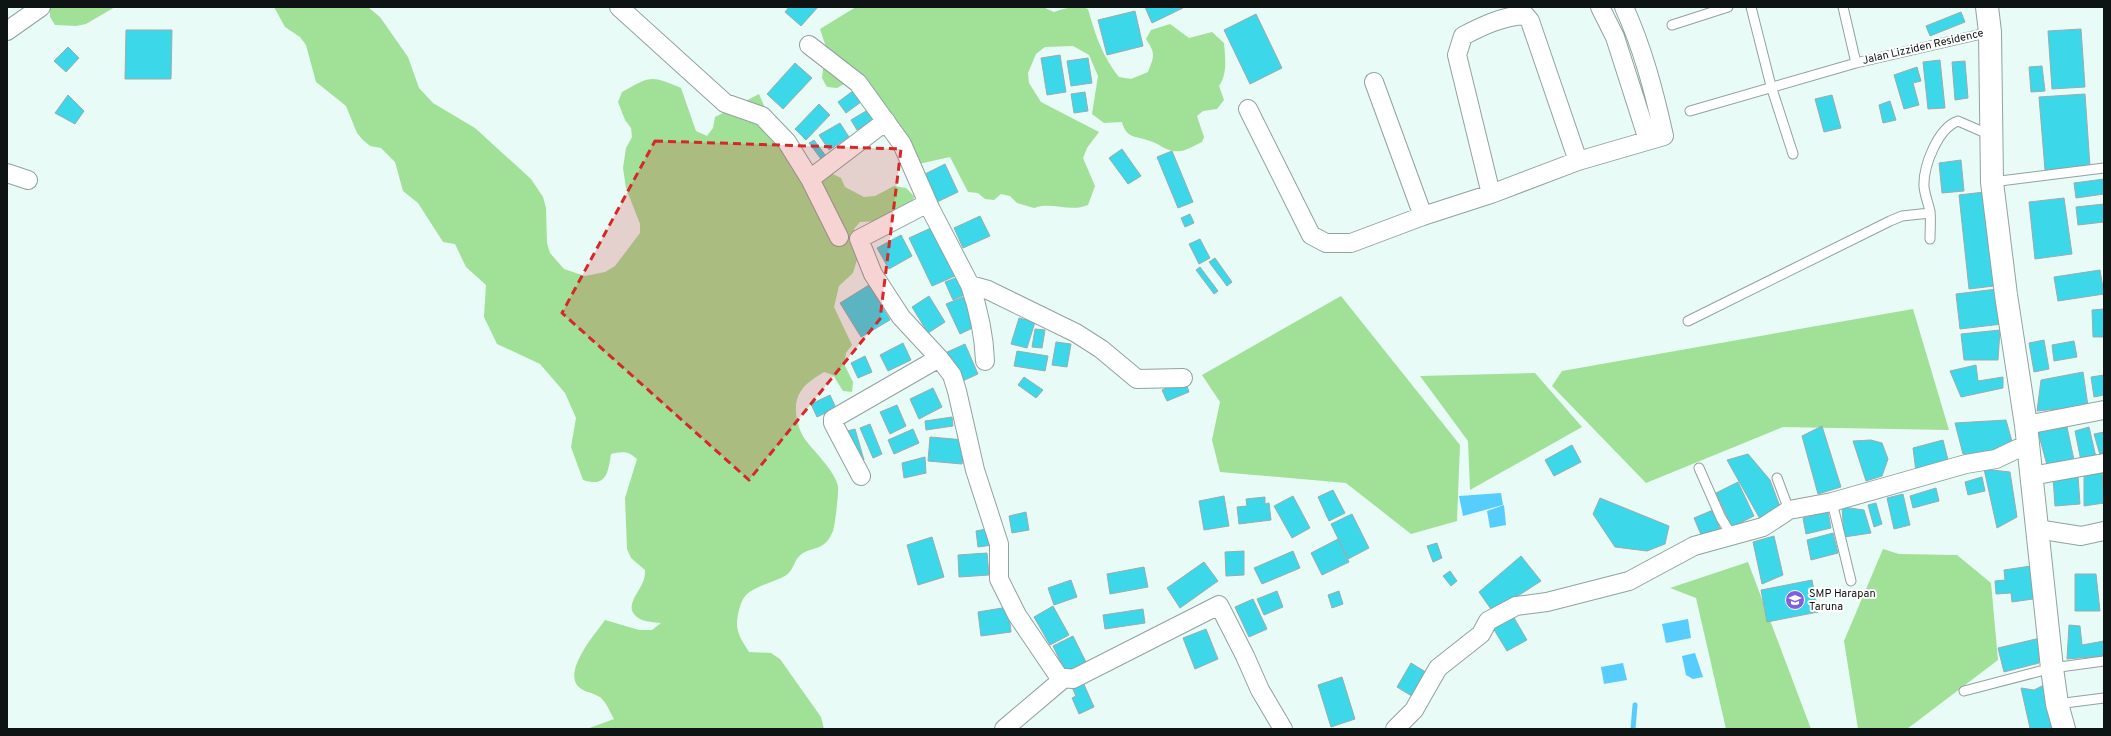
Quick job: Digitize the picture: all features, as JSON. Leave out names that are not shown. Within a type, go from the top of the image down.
[{"type":"main road","points":[[1987,7],[1990,32],[1992,182],[2006,295],[2027,435],[2052,668],[2057,704],[2064,729]]},
{"type":"street","points":[[7,31],[41,7]]},
{"type":"street","points":[[619,7],[725,103],[762,116],[787,142],[810,179],[839,237]]},
{"type":"street","points":[[1600,7],[1615,37],[1648,140]]},
{"type":"street","points":[[1248,108],[1311,235],[1326,244],[1351,243],[1423,216],[1491,194],[1578,161],[1664,136],[1650,76],[1634,28],[1624,7]]},
{"type":"street","points":[[1491,194],[1457,55],[1463,36],[1504,18],[1525,15],[1530,21],[1578,161]]},
{"type":"street","points":[[809,45],[858,83],[902,144],[928,203],[970,285],[981,318],[984,337],[985,361]]},
{"type":"street","points":[[1374,82],[1423,216]]},
{"type":"street","points":[[810,179],[886,121]]},
{"type":"street","points":[[7,173],[28,180]]},
{"type":"street","points":[[928,203],[859,239],[872,274],[901,317],[939,358],[952,375],[957,390],[975,470],[999,544],[999,579],[1017,615],[1058,677],[1073,680],[1218,605],[1245,656],[1260,690],[1284,729]]},
{"type":"street","points":[[970,285],[988,290],[1076,333],[1101,349],[1137,378],[1183,378]]},
{"type":"street","points":[[861,476],[833,423],[833,419],[939,358]]},
{"type":"street","points":[[1395,729],[1414,710],[1438,668],[1481,634],[1488,620],[1516,606],[1547,602],[1629,581],[1694,546],[1731,534],[1763,527],[1789,510],[1832,502],[1966,464],[1996,459],[2017,449],[2027,435],[2104,410]]},
{"type":"street","points":[[2031,476],[2104,463]]},
{"type":"street","points":[[2037,529],[2081,536],[2104,531]]},
{"type":"street","points":[[1004,729],[1063,679]]},
{"type":"lane","points":[[1672,25],[1728,7]]},
{"type":"lane","points":[[1751,7],[1771,86],[1793,154]]},
{"type":"lane","name":"Jalan Lizziden Residence","points":[[1843,7],[1856,63]]},
{"type":"lane","name":"Jalan Lizziden Residence","points":[[1690,111],[1771,86],[1856,63],[1990,32]]},
{"type":"lane","points":[[1930,239],[1930,213],[1924,186],[1926,171],[1939,135],[1951,124],[1958,121],[1992,135]]},
{"type":"lane","points":[[1992,182],[2104,168]]},
{"type":"lane","points":[[1688,321],[1890,221],[1902,216],[1930,213]]},
{"type":"lane","points":[[1699,468],[1721,518],[1731,534]]},
{"type":"lane","points":[[1776,478],[1789,510]]},
{"type":"lane","points":[[1832,502],[1851,581]]},
{"type":"lane","points":[[1964,691],[2052,668],[2104,661]]},
{"type":"lane","points":[[2057,704],[2104,698]]},
{"type":"highlighted area","points":[[655,141],[901,149],[880,319],[749,480],[562,313]]},
{"type":"green space","points":[[50,7],[115,7],[86,24],[76,26],[55,25],[50,17]]},
{"type":"green space","points":[[274,7],[368,7],[380,17],[408,57],[419,88],[433,103],[475,128],[531,179],[543,197],[546,208],[547,243],[550,253],[564,269],[585,276],[605,272],[615,266],[640,233],[640,224],[626,188],[623,168],[626,148],[632,137],[631,128],[625,120],[618,102],[622,92],[645,80],[656,79],[681,88],[696,131],[707,136],[713,128],[715,117],[759,94],[765,108],[767,129],[784,155],[802,166],[831,173],[841,178],[845,187],[864,197],[875,196],[894,186],[906,188],[914,196],[913,206],[880,221],[860,222],[854,229],[860,250],[853,273],[839,286],[834,307],[852,345],[846,353],[844,364],[853,382],[852,392],[843,391],[833,375],[824,372],[811,380],[803,388],[796,403],[796,417],[803,437],[829,469],[838,486],[837,509],[833,531],[824,544],[800,555],[788,574],[747,594],[739,610],[737,628],[749,652],[771,653],[780,659],[821,717],[824,729],[587,729],[614,719],[603,700],[598,696],[584,691],[577,685],[574,678],[578,660],[589,642],[605,620],[639,630],[652,630],[661,623],[642,620],[635,616],[632,611],[633,600],[642,584],[645,572],[645,570],[631,558],[627,549],[625,498],[637,459],[631,454],[625,452],[611,454],[609,467],[605,477],[602,480],[591,482],[583,480],[571,447],[576,418],[565,393],[540,364],[497,344],[484,317],[486,285],[466,267],[455,244],[443,242],[418,203],[403,191],[395,162],[381,148],[370,146],[363,140],[357,133],[346,106],[316,82],[306,45],[300,37],[285,27]]},
{"type":"green space","points":[[856,7],[1043,7],[1054,12],[1079,7],[1088,9],[1100,45],[1108,61],[1119,77],[1131,79],[1148,72],[1152,62],[1153,52],[1146,39],[1151,30],[1170,24],[1189,38],[1212,32],[1224,43],[1225,70],[1219,86],[1224,100],[1217,109],[1203,111],[1197,116],[1204,137],[1202,142],[1185,150],[1170,150],[1153,142],[1129,134],[1122,122],[1104,123],[1092,114],[1098,76],[1089,55],[1073,46],[1045,47],[1036,54],[1028,73],[1029,83],[1041,102],[1099,132],[1087,148],[1083,158],[1095,186],[1088,205],[1074,208],[1040,206],[1034,208],[1017,203],[1010,196],[1001,194],[994,200],[985,199],[978,193],[968,192],[950,157],[914,165],[891,138],[882,136],[853,79],[837,88],[827,87],[822,78],[826,47],[820,29]]},
{"type":"green space","points":[[1341,296],[1460,445],[1457,521],[1411,534],[1346,483],[1220,472],[1212,440],[1220,402],[1202,375]]},
{"type":"green space","points":[[1913,309],[1949,430],[1783,427],[1646,483],[1552,386],[1562,371]]},
{"type":"green space","points":[[1535,373],[1582,427],[1470,490],[1468,441],[1420,376]]},
{"type":"green space","points":[[1883,549],[1899,554],[1957,555],[1991,583],[1998,660],[1907,729],[1858,729],[1844,641]]},
{"type":"green space","points":[[1748,562],[1811,729],[1726,729],[1696,598],[1670,588]]},
{"type":"water","points":[[1501,493],[1503,505],[1463,516],[1459,496]]},
{"type":"water","points":[[1504,505],[1506,525],[1490,528],[1487,511]]},
{"type":"water","points":[[1688,619],[1691,638],[1666,643],[1662,624]]},
{"type":"water","points":[[1695,653],[1703,677],[1693,679],[1686,675],[1682,656]]},
{"type":"water","points":[[1623,663],[1627,680],[1604,684],[1601,667]]},
{"type":"building","points":[[789,7],[818,7],[801,26],[785,12]]},
{"type":"building","points":[[1145,7],[1183,7],[1183,8],[1152,23]]},
{"type":"building","points":[[1135,11],[1143,46],[1107,55],[1098,20]]},
{"type":"building","points":[[1961,12],[1965,22],[1930,36],[1926,26]]},
{"type":"building","points":[[1256,14],[1282,68],[1250,84],[1224,30]]},
{"type":"building","points":[[2081,29],[2085,87],[2052,89],[2048,31]]},
{"type":"building","points":[[126,30],[172,30],[171,79],[125,79]]},
{"type":"building","points":[[68,47],[79,58],[66,72],[54,61]]},
{"type":"building","points":[[1060,55],[1066,92],[1047,95],[1041,58]]},
{"type":"building","points":[[1088,58],[1092,83],[1071,86],[1067,61]]},
{"type":"building","points":[[1940,60],[1945,108],[1928,109],[1923,62]]},
{"type":"building","points":[[1965,61],[1968,98],[1955,100],[1952,62]]},
{"type":"building","points":[[795,63],[812,78],[783,109],[767,94]]},
{"type":"building","points":[[2042,66],[2045,91],[2031,92],[2029,67]]},
{"type":"building","points":[[1917,67],[1921,81],[1913,83],[1919,105],[1904,109],[1894,75]]},
{"type":"building","points":[[857,88],[865,99],[846,113],[838,102]]},
{"type":"building","points":[[1085,92],[1088,111],[1074,113],[1071,94]]},
{"type":"building","points":[[2085,94],[2090,166],[2045,170],[2039,97]]},
{"type":"building","points":[[68,95],[84,111],[75,124],[55,113]]},
{"type":"building","points":[[1832,95],[1841,128],[1824,132],[1815,99]]},
{"type":"building","points":[[1890,101],[1896,120],[1883,123],[1879,105]]},
{"type":"building","points":[[819,104],[830,115],[806,140],[795,129]]},
{"type":"building","points":[[871,108],[877,118],[857,130],[851,120]]},
{"type":"building","points":[[840,123],[849,137],[829,150],[819,135]]},
{"type":"building","points":[[814,140],[826,156],[821,159],[809,143]]},
{"type":"building","points":[[1122,149],[1141,176],[1128,184],[1109,158]]},
{"type":"building","points":[[1172,151],[1193,202],[1178,208],[1157,157]]},
{"type":"building","points":[[1961,160],[1964,191],[1942,193],[1939,163]]},
{"type":"building","points":[[945,164],[958,192],[937,202],[925,174]]},
{"type":"building","points":[[2104,179],[2104,194],[2076,198],[2074,183]]},
{"type":"building","points":[[1984,192],[1994,286],[1969,289],[1959,195]]},
{"type":"building","points":[[2064,198],[2072,254],[2035,259],[2029,202]]},
{"type":"building","points":[[2104,204],[2104,222],[2078,225],[2076,207]]},
{"type":"building","points":[[1190,214],[1194,223],[1185,227],[1181,218]]},
{"type":"building","points":[[980,216],[990,236],[963,248],[954,228]]},
{"type":"building","points":[[933,227],[955,276],[932,286],[909,238]]},
{"type":"building","points":[[901,235],[912,256],[889,269],[877,248]]},
{"type":"building","points":[[1200,239],[1210,258],[1199,264],[1189,244]]},
{"type":"building","points":[[1215,258],[1232,282],[1227,286],[1209,262]]},
{"type":"building","points":[[1200,267],[1218,291],[1214,294],[1196,270]]},
{"type":"building","points":[[2100,270],[2104,294],[2058,301],[2054,277]]},
{"type":"building","points":[[963,275],[971,292],[953,300],[945,282]]},
{"type":"building","points":[[869,285],[890,320],[861,337],[840,303]]},
{"type":"building","points":[[1997,289],[2002,324],[1960,329],[1956,294]]},
{"type":"building","points":[[929,296],[945,322],[928,333],[912,307]]},
{"type":"building","points":[[963,297],[977,326],[960,334],[946,304]]},
{"type":"building","points":[[2104,309],[2104,337],[2093,337],[2092,310]]},
{"type":"building","points":[[1019,318],[1035,322],[1027,348],[1011,344]]},
{"type":"building","points":[[1035,329],[1045,330],[1042,348],[1032,347]]},
{"type":"building","points":[[2000,330],[1998,360],[1964,360],[1961,334]]},
{"type":"building","points":[[2044,340],[2049,369],[2034,372],[2029,343]]},
{"type":"building","points":[[2074,341],[2077,357],[2054,361],[2052,345]]},
{"type":"building","points":[[1056,342],[1071,344],[1067,367],[1052,365]]},
{"type":"building","points":[[903,343],[911,360],[888,371],[880,355]]},
{"type":"building","points":[[965,344],[978,374],[958,383],[945,353]]},
{"type":"building","points":[[1017,351],[1048,356],[1045,371],[1014,366]]},
{"type":"building","points":[[865,356],[872,372],[858,378],[851,363]]},
{"type":"building","points":[[1976,365],[1978,381],[2003,377],[2003,388],[1961,397],[1950,371]]},
{"type":"building","points":[[2083,372],[2088,406],[2037,411],[2041,380]]},
{"type":"building","points":[[2104,375],[2104,395],[2094,397],[2091,377]]},
{"type":"building","points":[[1024,377],[1043,390],[1036,398],[1018,385]]},
{"type":"building","points":[[1185,380],[1189,392],[1167,401],[1162,390]]},
{"type":"building","points":[[933,388],[942,407],[919,419],[910,399]]},
{"type":"building","points":[[830,395],[836,408],[817,417],[811,404]]},
{"type":"building","points":[[897,405],[906,426],[890,434],[880,412]]},
{"type":"building","points":[[952,417],[953,426],[926,430],[925,421]]},
{"type":"building","points":[[2006,420],[2013,445],[1995,453],[1963,454],[1955,423]]},
{"type":"building","points":[[870,424],[882,454],[873,458],[860,428]]},
{"type":"building","points":[[1822,426],[1841,487],[1818,494],[1802,436]]},
{"type":"building","points":[[2067,427],[2074,460],[2047,465],[2038,432]]},
{"type":"building","points":[[2089,427],[2096,457],[2081,461],[2075,431]]},
{"type":"building","points":[[855,429],[864,460],[856,462],[847,431]]},
{"type":"building","points":[[913,429],[919,443],[894,454],[888,440]]},
{"type":"building","points":[[2104,432],[2104,454],[2100,455],[2094,434]]},
{"type":"building","points":[[930,437],[965,440],[962,464],[928,461]]},
{"type":"building","points":[[1871,440],[1882,443],[1888,459],[1882,476],[1866,481],[1853,441]]},
{"type":"building","points":[[1943,440],[1948,460],[1916,472],[1913,448]]},
{"type":"building","points":[[1572,445],[1581,462],[1554,476],[1545,460]]},
{"type":"building","points":[[1748,454],[1770,480],[1782,512],[1760,519],[1727,460]]},
{"type":"building","points":[[925,457],[926,473],[904,478],[902,463]]},
{"type":"building","points":[[1984,469],[2010,472],[2017,517],[1997,528]]},
{"type":"building","points":[[2102,471],[2104,503],[2084,506],[2084,474]]},
{"type":"building","points":[[2078,476],[2080,504],[2055,506],[2053,477]]},
{"type":"building","points":[[1982,477],[1985,491],[1968,495],[1965,482]]},
{"type":"building","points":[[1738,482],[1754,516],[1732,527],[1716,493]]},
{"type":"building","points":[[1936,488],[1939,501],[1913,508],[1910,496]]},
{"type":"building","points":[[1333,490],[1345,513],[1329,521],[1318,497]]},
{"type":"building","points":[[1903,494],[1910,525],[1894,529],[1887,498]]},
{"type":"building","points":[[1224,496],[1229,526],[1204,530],[1199,501]]},
{"type":"building","points":[[1293,496],[1310,528],[1292,538],[1274,506]]},
{"type":"building","points":[[1265,497],[1265,504],[1269,503],[1271,520],[1239,524],[1237,507],[1247,506],[1246,499]]},
{"type":"building","points":[[1600,498],[1669,526],[1665,544],[1647,551],[1615,547],[1593,514]]},
{"type":"building","points":[[1876,503],[1882,524],[1874,527],[1868,505]]},
{"type":"building","points":[[1842,507],[1864,510],[1871,533],[1844,537]]},
{"type":"building","points":[[1713,510],[1720,529],[1702,537],[1694,518]]},
{"type":"building","points":[[1026,512],[1029,530],[1012,533],[1009,516]]},
{"type":"building","points":[[1828,512],[1831,528],[1806,534],[1803,518]]},
{"type":"building","points":[[1352,514],[1369,548],[1348,559],[1331,524]]},
{"type":"building","points":[[991,528],[993,545],[978,547],[976,531]]},
{"type":"building","points":[[1833,533],[1838,553],[1811,560],[1807,540]]},
{"type":"building","points":[[1774,536],[1783,575],[1762,584],[1753,542]]},
{"type":"building","points":[[932,537],[944,577],[918,585],[907,545]]},
{"type":"building","points":[[1338,539],[1349,562],[1322,575],[1311,553]]},
{"type":"building","points":[[1437,543],[1442,558],[1433,562],[1427,546]]},
{"type":"building","points":[[1244,551],[1244,575],[1226,576],[1225,552]]},
{"type":"building","points":[[1293,551],[1300,568],[1262,584],[1254,568]]},
{"type":"building","points":[[987,553],[989,575],[959,577],[958,555]]},
{"type":"building","points":[[1521,556],[1541,581],[1493,612],[1479,592]]},
{"type":"building","points":[[1204,562],[1218,581],[1180,608],[1167,588]]},
{"type":"building","points":[[2031,566],[2033,599],[2012,602],[2011,593],[1996,594],[1995,581],[2005,580],[2004,570]]},
{"type":"building","points":[[1144,567],[1148,587],[1110,594],[1107,574]]},
{"type":"building","points":[[1450,571],[1457,581],[1451,586],[1443,576]]},
{"type":"building","points":[[2075,574],[2096,574],[2100,611],[2075,611]]},
{"type":"building","points":[[1071,580],[1077,597],[1054,605],[1048,588]]},
{"type":"building","points":[[1812,580],[1818,612],[1767,622],[1761,590]]},
{"type":"building","points":[[1277,591],[1283,607],[1264,615],[1257,599]]},
{"type":"building","points":[[1339,591],[1343,604],[1332,608],[1328,595]]},
{"type":"building","points":[[1253,599],[1267,629],[1249,637],[1235,607]]},
{"type":"building","points":[[1053,606],[1069,635],[1050,645],[1034,617]]},
{"type":"building","points":[[1008,607],[1011,632],[981,636],[978,612]]},
{"type":"building","points":[[1143,609],[1145,623],[1105,629],[1103,615]]},
{"type":"building","points":[[1510,611],[1527,640],[1507,651],[1490,623]]},
{"type":"building","points":[[2069,625],[2080,626],[2082,645],[2104,641],[2103,656],[2067,659]]},
{"type":"building","points":[[1206,629],[1218,659],[1195,669],[1183,638]]},
{"type":"building","points":[[1073,636],[1086,662],[1066,673],[1053,646]]},
{"type":"building","points":[[2040,638],[2039,663],[2004,672],[1998,648]]},
{"type":"building","points":[[1411,663],[1429,674],[1415,698],[1397,687]]},
{"type":"building","points":[[1342,677],[1355,719],[1331,727],[1318,685]]},
{"type":"building","points":[[1082,680],[1094,707],[1079,714],[1072,698],[1076,696],[1071,685]]},
{"type":"building","points":[[2044,685],[2053,729],[2027,729],[2030,728],[2021,688],[2034,690]]},
{"type":"waterway","points":[[1633,729],[1635,705]]},
{"type":"place","name":"SMP Harapan Taruna","points":[[1795,600]]}]
